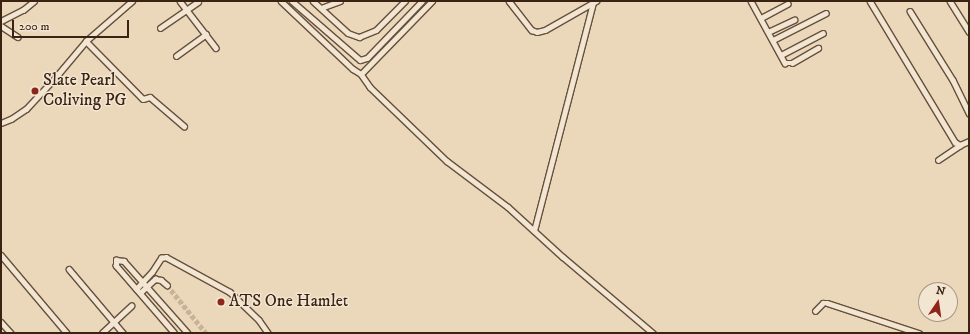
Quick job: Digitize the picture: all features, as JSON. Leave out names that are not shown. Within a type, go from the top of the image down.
[{"type":"street","points":[[1,21],[23,10],[34,1]]},
{"type":"street","points":[[2,122],[17,116],[26,108],[55,78],[86,42],[125,3],[132,1]]},
{"type":"street","points":[[180,1],[216,48]]},
{"type":"street","points":[[282,1],[353,69],[361,74],[370,87],[442,156],[494,196],[652,333]]},
{"type":"street","points":[[292,1],[360,60],[367,58],[422,1]]},
{"type":"street","points":[[313,1],[348,33],[359,37],[376,30],[406,1]]},
{"type":"street","points":[[321,8],[340,1]]},
{"type":"street","points":[[361,74],[432,1]]},
{"type":"street","points":[[509,1],[532,30],[536,32],[545,30],[594,2]]},
{"type":"street","points":[[751,1],[785,64],[789,64],[818,48]]},
{"type":"street","points":[[870,1],[955,142],[960,145]]},
{"type":"street","points":[[950,1],[969,32]]},
{"type":"street","points":[[160,28],[198,2]]},
{"type":"street","points":[[534,231],[594,2]]},
{"type":"street","points":[[760,18],[786,4]]},
{"type":"street","points":[[910,10],[953,80],[969,113]]},
{"type":"street","points":[[773,40],[826,13]]},
{"type":"street","points":[[768,32],[794,20]]},
{"type":"street","points":[[1,26],[18,37]]},
{"type":"street","points":[[781,55],[823,33]]},
{"type":"street","points":[[176,56],[206,34]]},
{"type":"street","points":[[86,42],[143,99],[150,97],[184,126]]},
{"type":"street","points":[[938,160],[960,145],[969,141]]},
{"type":"street","points":[[1,255],[66,333]]},
{"type":"street","points":[[136,289],[161,258],[166,257],[230,292],[259,320],[268,333]]},
{"type":"street","points":[[174,333],[116,266],[116,260],[124,261],[188,333]]},
{"type":"street","points":[[69,269],[123,333]]},
{"type":"street","points":[[140,294],[147,286],[157,279],[161,280],[167,285]]},
{"type":"street","points":[[815,311],[823,303],[831,304],[919,333]]},
{"type":"street","points":[[102,333],[131,306]]},
{"type":"street","points":[[1,322],[10,333]]},
{"type":"tunnel","points":[[167,285],[206,333]]},
{"type":"place","name":"Slate Pearl Coliving PG","points":[[35,91]]},
{"type":"place","name":"ATS One Hamlet","points":[[221,302]]}]
